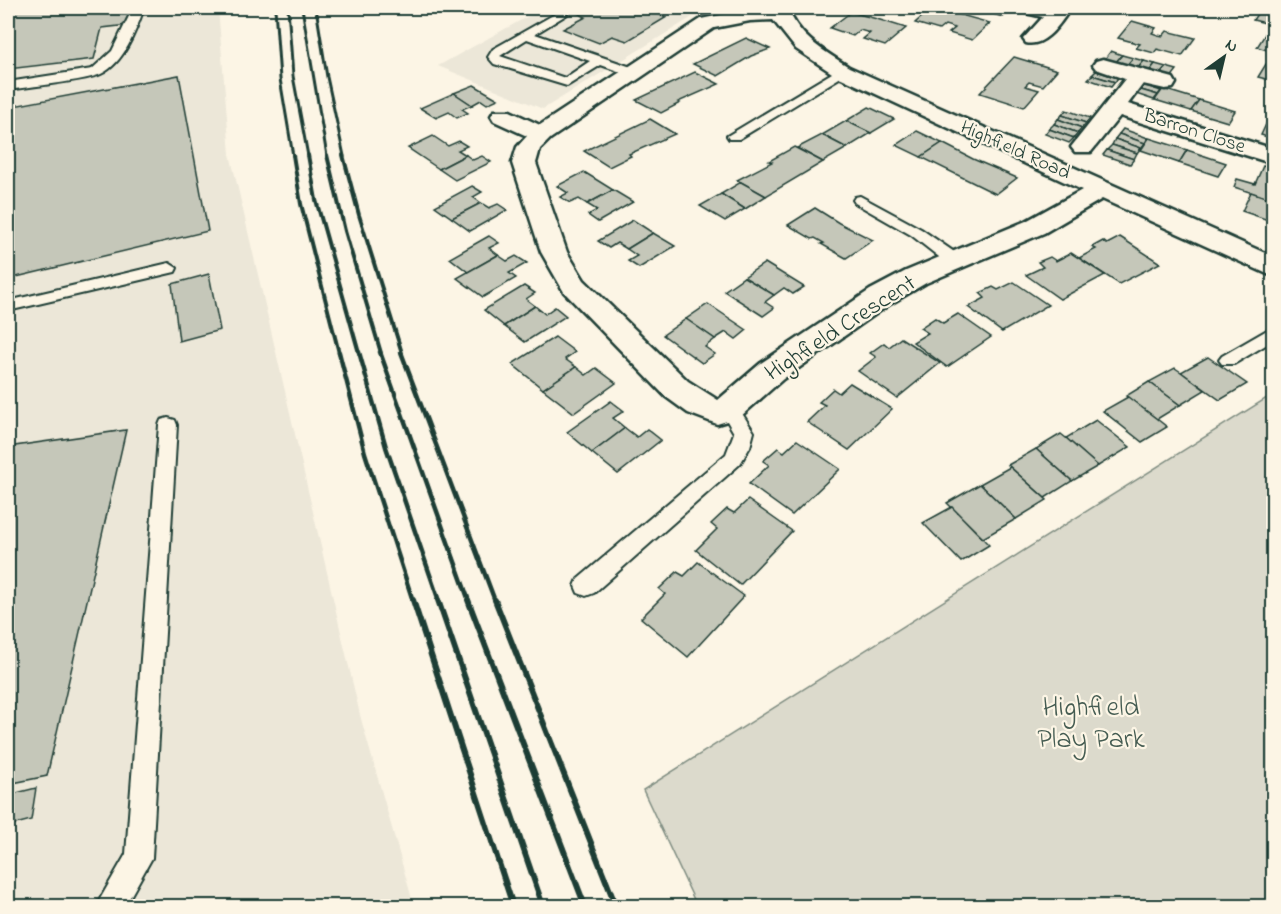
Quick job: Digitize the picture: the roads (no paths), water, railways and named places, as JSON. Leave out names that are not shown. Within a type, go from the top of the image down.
[{"type":"street","points":[[1029,8],[1056,15],[1033,39]]},
{"type":"street","points":[[729,409],[717,412],[699,405],[677,389],[574,286],[554,252],[524,164],[529,147],[542,134],[708,23],[780,11]]},
{"type":"street","name":"Highfield Road","points":[[780,11],[793,35],[810,51],[842,71],[1274,268]]},
{"type":"street","name":"Barron Close","points":[[1103,65],[1165,83]]},
{"type":"street","name":"Barron Close","points":[[1083,147],[1138,76]]},
{"type":"street","name":"Barron Close","points":[[1115,107],[1274,157]]},
{"type":"street","points":[[502,116],[542,134]]},
{"type":"street","name":"Highfield Crescent","points":[[729,409],[772,371],[850,316],[916,277],[1035,226],[1100,190]]},
{"type":"lane","points":[[8,86],[96,72],[107,66],[138,8]]},
{"type":"lane","points":[[562,13],[497,52],[494,57],[498,61],[567,82],[600,60]]},
{"type":"lane","points":[[526,35],[633,72]]},
{"type":"lane","points":[[734,136],[842,71]]},
{"type":"lane","points":[[860,200],[916,232],[954,260]]},
{"type":"lane","points":[[8,306],[169,268]]},
{"type":"lane","points":[[1228,360],[1274,332]]},
{"type":"lane","points":[[586,586],[733,459],[740,447],[744,432],[729,409]]},
{"type":"lane","points":[[110,906],[139,858],[168,425]]},
{"type":"railway","points":[[275,8],[280,79],[293,156]]},
{"type":"railway","points":[[288,8],[293,76],[308,156]]},
{"type":"railway","points":[[302,8],[327,156]]},
{"type":"railway","points":[[316,8],[327,77],[344,156]]},
{"type":"railway","points":[[293,155],[301,204],[339,353]]},
{"type":"railway","points":[[308,155],[316,200],[359,353]]},
{"type":"railway","points":[[327,155],[345,231],[381,353]]},
{"type":"railway","points":[[343,155],[359,215],[402,353]]},
{"type":"railway","points":[[339,352],[365,453],[413,601]]},
{"type":"railway","points":[[359,352],[386,447],[439,601]]},
{"type":"railway","points":[[380,352],[469,601]]},
{"type":"railway","points":[[401,352],[495,601]]},
{"type":"railway","points":[[413,600],[513,906]]},
{"type":"railway","points":[[438,600],[543,906]]},
{"type":"railway","points":[[468,600],[585,906]]},
{"type":"railway","points":[[495,600],[616,906]]},
{"type":"park label","name":"Highfield Play Park","points":[[1091,724]]}]
